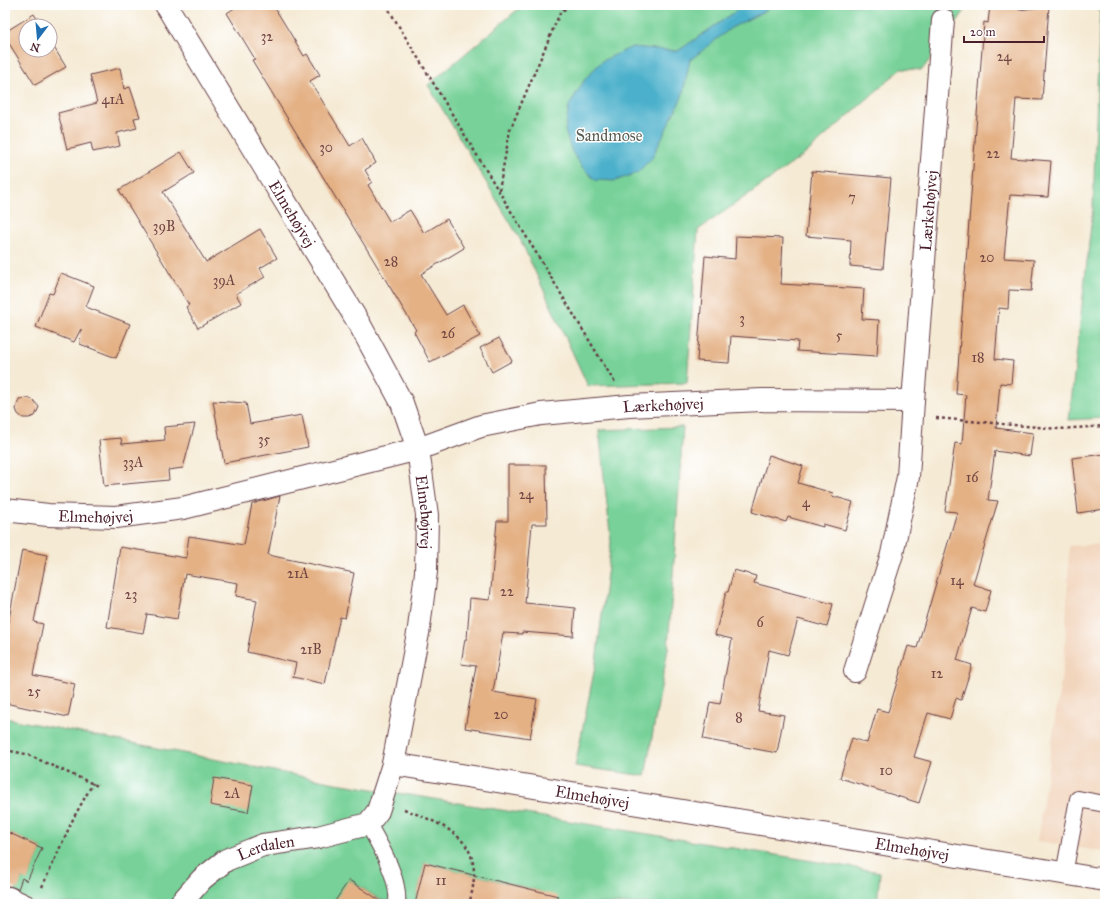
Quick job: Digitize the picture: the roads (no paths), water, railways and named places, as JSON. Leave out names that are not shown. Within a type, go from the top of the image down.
[{"type":"street","name":"Elmehøjvej","points":[[166,5],[360,324],[402,403],[418,449],[427,515],[426,572],[419,628],[393,764],[1105,880]]},
{"type":"street","name":"Lærkehøjvej","points":[[855,671],[892,554],[908,477],[943,20]]},
{"type":"street","name":"Lærkehøjvej","points":[[418,449],[481,426],[541,414],[629,406],[762,400],[913,408]]},
{"type":"street","name":"Elmehøjvej","points":[[5,510],[48,515],[116,517],[183,508],[418,449]]},
{"type":"street","points":[[368,824],[378,811],[393,764]]},
{"type":"street","name":"Lerdalen","points":[[180,904],[202,879],[226,860],[263,845],[318,837],[368,824]]},
{"type":"lane","points":[[1064,874],[1078,799],[1105,804]]},
{"type":"lane","points":[[368,824],[385,852],[398,896],[397,904]]},
{"type":"lane","points":[[9,895],[28,904]]},
{"type":"water","points":[[745,5],[776,5],[731,28],[690,60],[682,97],[652,158],[637,173],[615,181],[595,180],[582,167],[572,152],[565,131],[569,106],[585,79],[602,61],[632,47],[678,51]]},
{"type":"park label","name":"Sandmose","points":[[609,135]]}]
